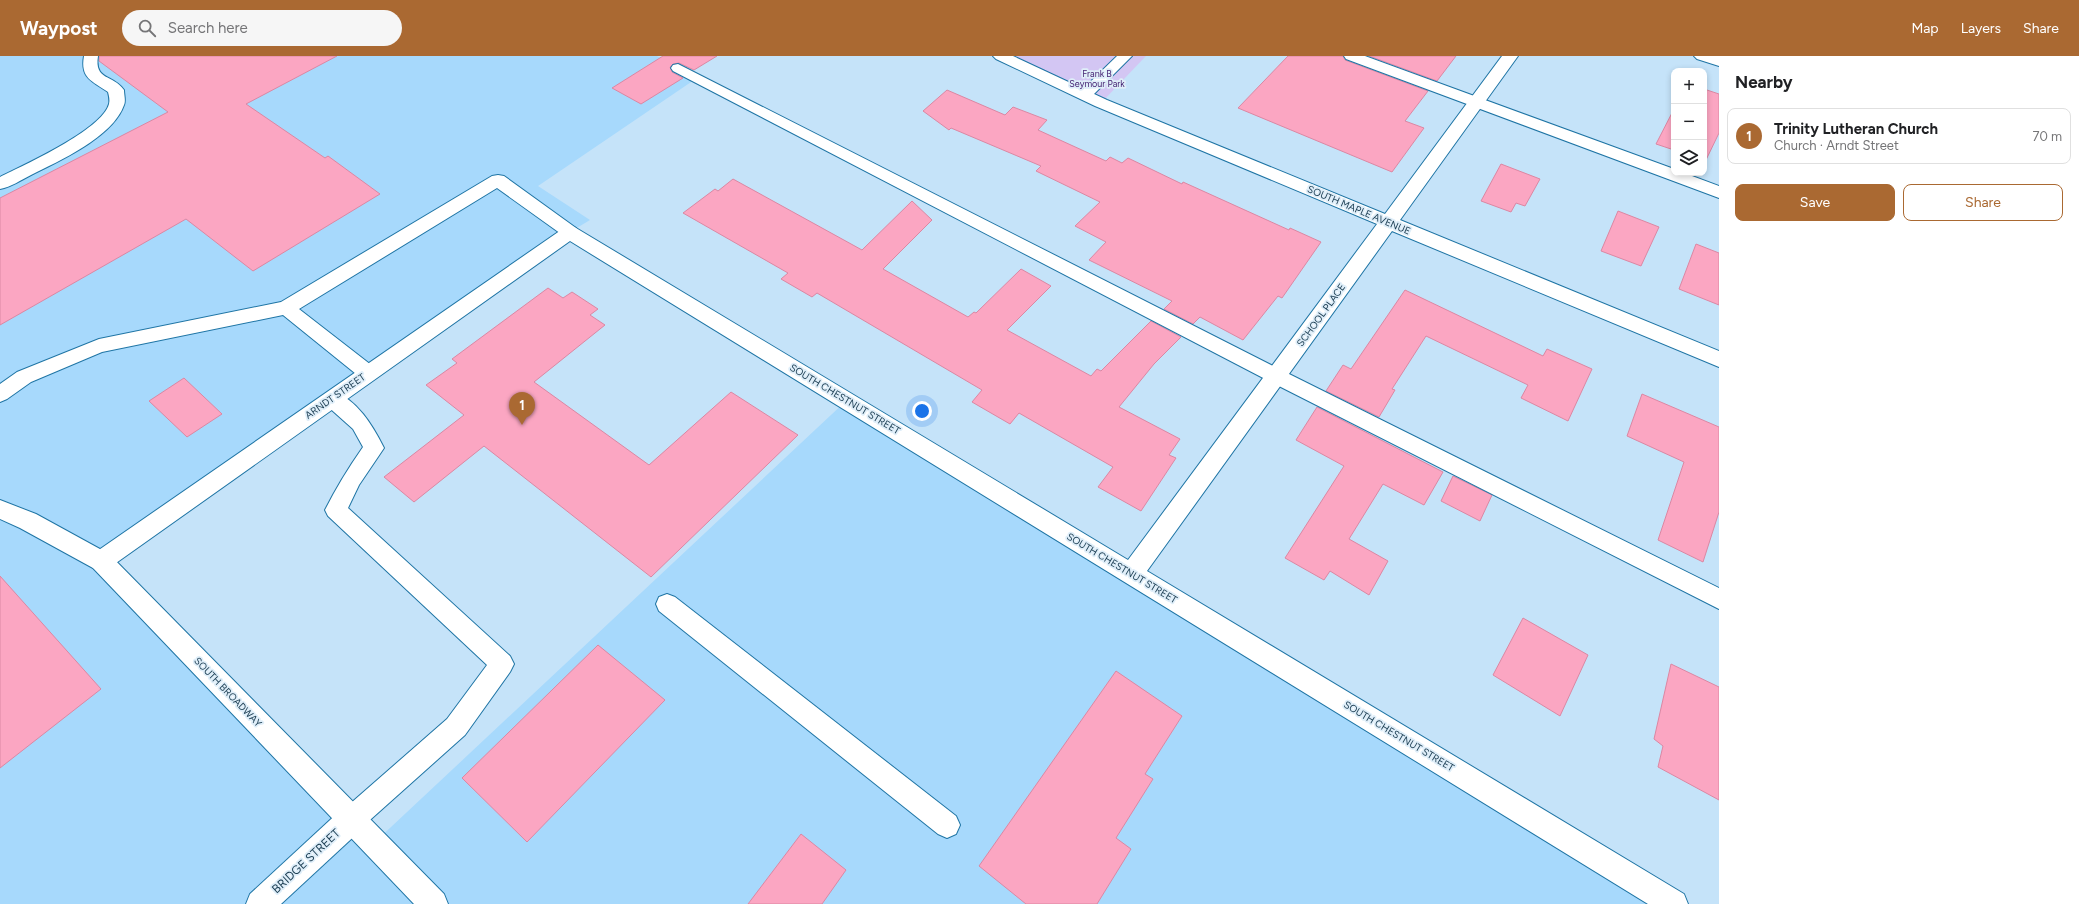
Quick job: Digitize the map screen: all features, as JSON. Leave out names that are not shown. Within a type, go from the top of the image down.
[{"type":"street","name":"SOUTH MAPLE AVENUE","points":[[1001,56],[1085,95],[1388,223],[1719,359]]},
{"type":"street","name":"SCHOOL PLACE","points":[[1132,573],[1510,56]]},
{"type":"street","points":[[1702,56],[1719,61]]},
{"type":"street","name":"ARNDT STREET","points":[[101,561],[570,232]]},
{"type":"street","name":"SOUTH CHESTNUT STREET","points":[[570,232],[1674,904]]},
{"type":"street","name":"SOUTH BROADWAY","points":[[0,510],[28,521],[101,561],[434,904]]},
{"type":"street","name":"BRIDGE STREET","points":[[260,904],[352,819]]},
{"type":"lane","points":[[0,184],[91,134],[110,116],[117,105],[116,90],[93,75],[89,67],[91,56]]},
{"type":"lane","points":[[1085,95],[1125,56]]},
{"type":"lane","points":[[1351,56],[1719,192]]},
{"type":"lane","points":[[678,68],[1276,376],[1719,599]]},
{"type":"lane","points":[[0,394],[24,376],[99,346],[286,308],[498,180],[570,232]]},
{"type":"lane","points":[[286,308],[368,373]]},
{"type":"lane","points":[[332,399],[360,423],[374,448],[352,479],[336,510],[502,664],[456,727],[352,819]]},
{"type":"lane","points":[[667,604],[947,825]]},
{"type":"shaded area","points":[[0,56],[657,56],[697,78],[538,186],[590,220],[570,232],[101,560],[375,842],[847,400],[1674,904],[0,904]]},
{"type":"green space","name":"Frank B Seymour Park","points":[[1001,56],[1146,56],[1101,103]]},
{"type":"building","points":[[99,56],[337,56],[246,104],[325,158],[328,156],[380,194],[253,271],[186,219],[0,325],[0,198],[168,112],[99,61]]},
{"type":"building","points":[[663,56],[717,56],[694,70],[679,63],[673,64],[670,67],[672,72],[683,78],[641,104],[612,88]]},
{"type":"building","points":[[1288,56],[1343,56],[1345,60],[1428,91],[1405,121],[1424,128],[1392,172],[1238,108]]},
{"type":"building","points":[[1369,56],[1456,56],[1437,81]]},
{"type":"building","points":[[947,90],[1005,115],[1013,107],[1047,120],[1038,130],[1106,161],[1110,157],[1122,163],[1128,158],[1182,184],[1183,182],[1289,230],[1290,228],[1321,242],[1282,298],[1278,296],[1243,340],[1200,317],[1193,324],[1164,309],[1172,301],[1089,260],[1106,242],[1075,226],[1100,202],[1036,171],[1041,166],[951,128],[949,130],[923,111]]},
{"type":"building","points":[[1707,90],[1719,94],[1719,133],[1707,158]]},
{"type":"building","points":[[1671,115],[1671,149],[1656,144]]},
{"type":"building","points":[[1501,164],[1540,179],[1525,206],[1516,203],[1511,212],[1481,201]]},
{"type":"building","points":[[733,179],[862,250],[912,201],[932,220],[883,269],[968,317],[974,312],[976,313],[1021,269],[1051,286],[1007,330],[1091,376],[1097,369],[1101,371],[1151,321],[1181,337],[1154,364],[1119,407],[1180,439],[1169,455],[1176,458],[1141,511],[1098,487],[1113,467],[1019,413],[1010,424],[972,402],[982,390],[817,293],[812,297],[781,279],[788,273],[683,213],[715,189],[718,191]]},
{"type":"building","points":[[1618,211],[1659,227],[1641,266],[1601,251]]},
{"type":"building","points":[[1696,244],[1719,253],[1719,305],[1679,289]]},
{"type":"building","points":[[548,288],[563,298],[572,292],[598,309],[590,315],[605,325],[534,382],[649,465],[731,392],[798,435],[651,577],[484,446],[414,502],[384,477],[464,415],[426,385],[457,363],[452,359]]},
{"type":"building","points":[[1405,290],[1543,356],[1547,349],[1592,369],[1568,421],[1521,398],[1528,385],[1426,336],[1392,389],[1395,390],[1379,417],[1326,391],[1343,365],[1351,369]]},
{"type":"building","points":[[184,378],[222,414],[187,437],[149,401]]},
{"type":"building","points":[[1642,394],[1719,427],[1719,512],[1703,562],[1658,540],[1684,462],[1627,436]]},
{"type":"building","points":[[1317,407],[1443,472],[1424,505],[1383,484],[1349,539],[1388,561],[1369,595],[1330,571],[1324,580],[1285,558],[1344,466],[1296,440]]},
{"type":"building","points":[[1453,476],[1492,495],[1480,521],[1441,501]]},
{"type":"building","points":[[0,576],[101,689],[0,768]]},
{"type":"building","points":[[1523,618],[1588,655],[1560,716],[1493,675]]},
{"type":"building","points":[[598,645],[665,700],[527,842],[462,778]]},
{"type":"building","points":[[1671,664],[1719,687],[1719,800],[1658,767],[1663,746],[1654,739]]},
{"type":"building","points":[[1116,671],[1182,716],[1145,774],[1153,779],[1116,838],[1131,849],[1097,904],[1026,904],[979,866]]},
{"type":"building","points":[[801,834],[846,870],[822,904],[748,904]]},
{"type":"place","name":"Trinity Lutheran Church","points":[[522,425]]}]
